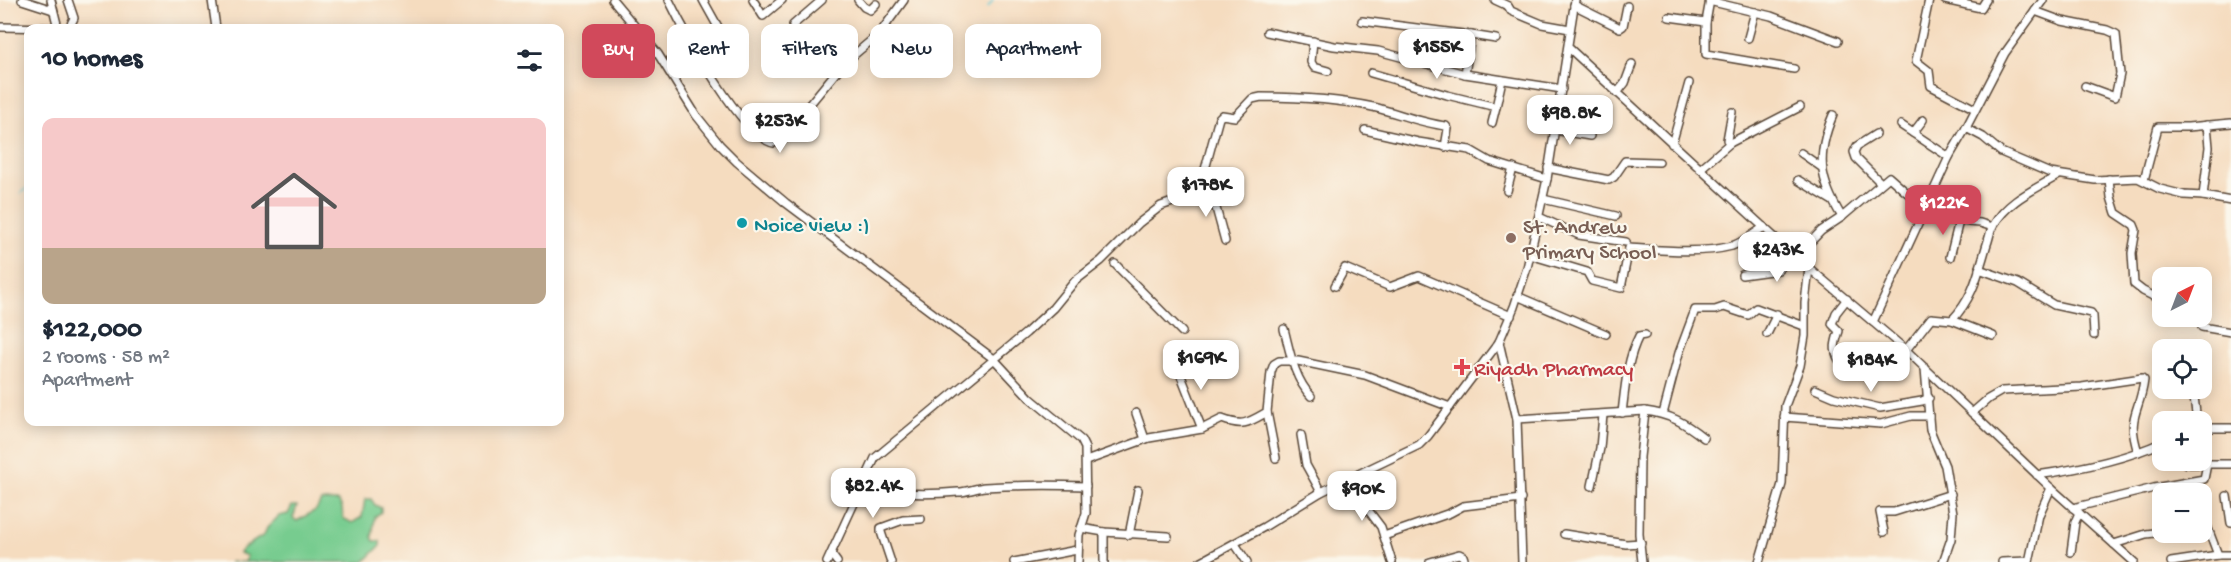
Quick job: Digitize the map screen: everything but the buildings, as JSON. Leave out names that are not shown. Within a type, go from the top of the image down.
[{"type":"street","points":[[22,0],[53,10]]},
{"type":"street","points":[[51,0],[57,24]]},
{"type":"street","points":[[69,0],[74,18],[70,24]]},
{"type":"street","points":[[212,0],[215,24]]},
{"type":"street","points":[[613,0],[658,54],[696,115],[737,162],[786,203],[994,359],[1029,398],[1081,440],[1085,448],[1086,461],[1086,513],[1077,550],[1078,562]]},
{"type":"street","points":[[669,0],[688,37],[736,110],[749,126],[766,140],[774,143],[787,132],[842,66],[880,33],[904,0]]},
{"type":"street","points":[[703,0],[716,24]]},
{"type":"street","points":[[753,0],[763,16],[782,0]]},
{"type":"street","points":[[795,24],[822,0]]},
{"type":"street","points":[[858,0],[870,10],[876,4]]},
{"type":"street","points":[[1496,0],[1508,6],[1511,11],[1542,24],[1570,29]]},
{"type":"street","points":[[1929,0],[1916,61],[1929,71],[1931,86],[1975,109]]},
{"type":"street","points":[[1945,0],[1981,8],[1986,0]]},
{"type":"street","points":[[1873,322],[1949,158],[2005,53],[2043,0]]},
{"type":"street","points":[[1794,69],[1706,54],[1706,22],[1709,1],[1755,12],[1838,41]]},
{"type":"street","points":[[1200,562],[1235,544],[1321,492],[1419,445],[1428,436],[1499,342],[1511,316],[1530,255],[1543,199],[1569,48],[1574,3],[1620,28],[1623,26],[1627,6]]},
{"type":"street","points":[[2035,11],[2062,21],[2116,34],[2120,74],[2115,97],[2085,86]]},
{"type":"street","points":[[1748,38],[1755,12]]},
{"type":"street","points":[[1669,17],[1706,22]]},
{"type":"street","points":[[1362,21],[1496,39]]},
{"type":"street","points":[[0,27],[24,27]]},
{"type":"street","points":[[1267,32],[1334,46],[1378,51],[1465,74],[1562,89]]},
{"type":"street","points":[[1465,74],[1472,35]]},
{"type":"street","points":[[1313,41],[1311,62],[1314,67],[1328,71]]},
{"type":"street","points":[[1569,48],[1794,255],[1906,350],[2037,475],[2134,562]]},
{"type":"street","points":[[1617,93],[1625,82],[1632,64]]},
{"type":"street","points":[[1371,73],[1496,107]]},
{"type":"street","points":[[1492,123],[1502,80]]},
{"type":"street","points":[[1672,144],[1689,83]]},
{"type":"street","points":[[827,562],[875,458],[967,383],[1053,308],[1075,281],[1101,261],[1139,222],[1161,206],[1184,198],[1201,184],[1218,118],[1222,115],[1235,117],[1255,98],[1331,101],[1371,106],[1422,122],[1446,126],[1448,129],[1445,147]]},
{"type":"street","points":[[1700,169],[1730,143],[1800,107]]},
{"type":"street","points":[[1730,143],[1727,140],[1732,112]]},
{"type":"street","points":[[1833,115],[1822,146],[1821,167],[1832,200],[1842,217]]},
{"type":"street","points":[[1913,133],[1923,120]]},
{"type":"street","points":[[2144,180],[2157,127],[2231,123]]},
{"type":"street","points":[[2203,196],[2209,147],[2207,124]]},
{"type":"street","points":[[1900,125],[1949,158]]},
{"type":"street","points":[[1966,128],[1986,139],[2001,152],[2023,163],[2059,175],[2095,180],[2144,180],[2160,189],[2184,195],[2231,201]]},
{"type":"street","points":[[1365,130],[1470,150],[1485,159],[1547,179]]},
{"type":"street","points":[[1555,130],[1590,136]]},
{"type":"street","points":[[1876,134],[1857,146],[1854,152],[1856,158],[1881,183]]},
{"type":"street","points":[[1801,153],[1821,167]]},
{"type":"street","points":[[1548,168],[1610,180],[1625,160],[1659,162]]},
{"type":"street","points":[[1507,191],[1513,168]]},
{"type":"street","points":[[1952,320],[1972,293],[1993,227],[2015,200],[2059,175]]},
{"type":"street","points":[[1742,275],[1780,269],[1821,231],[1842,217],[1889,177],[1925,207],[1946,220],[1980,223],[1993,227]]},
{"type":"street","points":[[2109,179],[2116,213],[2133,225],[2136,230],[2132,253],[2134,284],[2152,296]]},
{"type":"street","points":[[1798,180],[1832,200]]},
{"type":"street","points":[[1184,198],[1213,205],[1216,208],[1225,241]]},
{"type":"street","points":[[1543,199],[1616,216]]},
{"type":"street","points":[[1539,217],[1579,235],[1626,242]]},
{"type":"street","points":[[1950,257],[1959,221]]},
{"type":"street","points":[[1530,255],[1587,272],[1592,281],[1621,288],[1629,248],[1686,252],[1715,249],[1734,245],[1764,227]]},
{"type":"street","points":[[1115,264],[1182,332]]},
{"type":"street","points":[[1335,285],[1345,268],[1390,287],[1419,276],[1511,316]]},
{"type":"street","points":[[1759,562],[1782,484],[1785,406],[1800,366],[1809,268]]},
{"type":"street","points":[[1979,269],[2018,283],[2054,305],[2091,313],[2094,335]]},
{"type":"street","points":[[1517,296],[1606,334]]},
{"type":"street","points":[[1839,360],[1834,346],[1839,332],[1832,324],[1836,313],[1847,299]]},
{"type":"street","points":[[1663,414],[1679,353],[1695,310],[1715,310],[1722,307],[1748,315],[1756,308],[1804,326]]},
{"type":"street","points":[[1767,334],[1776,314]]},
{"type":"street","points":[[1906,350],[1931,318],[1952,320],[1993,336]]},
{"type":"street","points":[[2202,327],[2231,332]]},
{"type":"street","points":[[1284,329],[1292,361],[1303,386],[1311,396]]},
{"type":"street","points":[[1622,413],[1630,362],[1636,342],[1639,336],[1646,335]]},
{"type":"street","points":[[1499,342],[1517,419],[1522,562]]},
{"type":"street","points":[[1276,458],[1267,412],[1272,367],[1278,361],[1292,361],[1365,375],[1450,407]]},
{"type":"street","points":[[1176,363],[1202,429]]},
{"type":"street","points":[[1925,368],[1930,430],[1945,465],[1951,494],[1953,526],[1949,550],[1943,562]]},
{"type":"street","points":[[1972,413],[1988,399],[2002,391],[2082,387],[2142,378],[2143,388],[2132,423],[2138,452]]},
{"type":"street","points":[[1815,389],[1834,397],[1880,408],[1929,398]]},
{"type":"street","points":[[1642,562],[1640,457],[1645,411]]},
{"type":"street","points":[[1517,419],[1645,411],[1680,420],[1704,438]]},
{"type":"street","points":[[1136,412],[1145,439]]},
{"type":"street","points":[[1086,461],[1145,439],[1202,429],[1222,419],[1236,425],[1242,424],[1267,412]]},
{"type":"street","points":[[1592,486],[1600,448],[1603,415]]},
{"type":"street","points":[[1784,417],[1881,424],[1911,416],[1929,416]]},
{"type":"street","points":[[2212,428],[2231,428]]},
{"type":"street","points":[[1301,435],[1306,465],[1321,492]]},
{"type":"street","points":[[2037,475],[2088,466],[2152,446]]},
{"type":"street","points":[[2212,464],[2231,464]]},
{"type":"street","points":[[2076,511],[2154,488],[2204,479],[2206,471]]},
{"type":"street","points":[[1356,475],[1362,502],[1380,525],[1392,562]]},
{"type":"street","points":[[861,488],[886,493],[909,493],[960,492],[985,487],[1086,486]]},
{"type":"street","points":[[2002,562],[2029,561],[2039,515],[2051,488]]},
{"type":"street","points":[[1129,534],[1138,490]]},
{"type":"street","points":[[1884,532],[1880,512],[1894,512],[1951,494]]},
{"type":"street","points":[[2227,496],[2231,523]]},
{"type":"street","points":[[1384,536],[1450,513],[1463,506],[1521,499]]},
{"type":"street","points":[[2071,552],[2076,511]]},
{"type":"street","points":[[891,562],[881,528],[903,520],[921,519]]},
{"type":"street","points":[[1082,528],[1168,537]]},
{"type":"street","points":[[1104,532],[1104,562]]},
{"type":"street","points":[[2114,544],[2152,533]]},
{"type":"street","points":[[1564,534],[1626,544],[1641,543]]},
{"type":"street","points":[[2212,539],[2218,555]]},
{"type":"street","points":[[1235,544],[1247,562]]},
{"type":"street","points":[[1014,562],[1077,550]]},
{"type":"street","points":[[831,554],[837,562]]},
{"type":"street","points":[[1430,562],[1459,554],[1463,556],[1465,562]]},
{"type":"street","points":[[2171,562],[2231,555]]},
{"type":"green space","points":[[365,499],[371,499],[381,508],[381,512],[375,517],[372,537],[374,541],[380,541],[380,546],[364,562],[245,562],[247,556],[239,553],[242,549],[264,535],[267,528],[279,516],[288,514],[292,506],[297,506],[293,518],[297,521],[316,510],[321,501],[338,501],[342,507],[343,518],[352,523],[362,517]]},
{"type":"waterway","points":[[988,7],[993,0]]},
{"type":"place","name":"Noice view :)","points":[[742,223]]},
{"type":"place","name":"St. Andrew Primary School","points":[[1511,238]]},
{"type":"place","name":"Riyadh Pharmacy","points":[[1462,367]]}]
